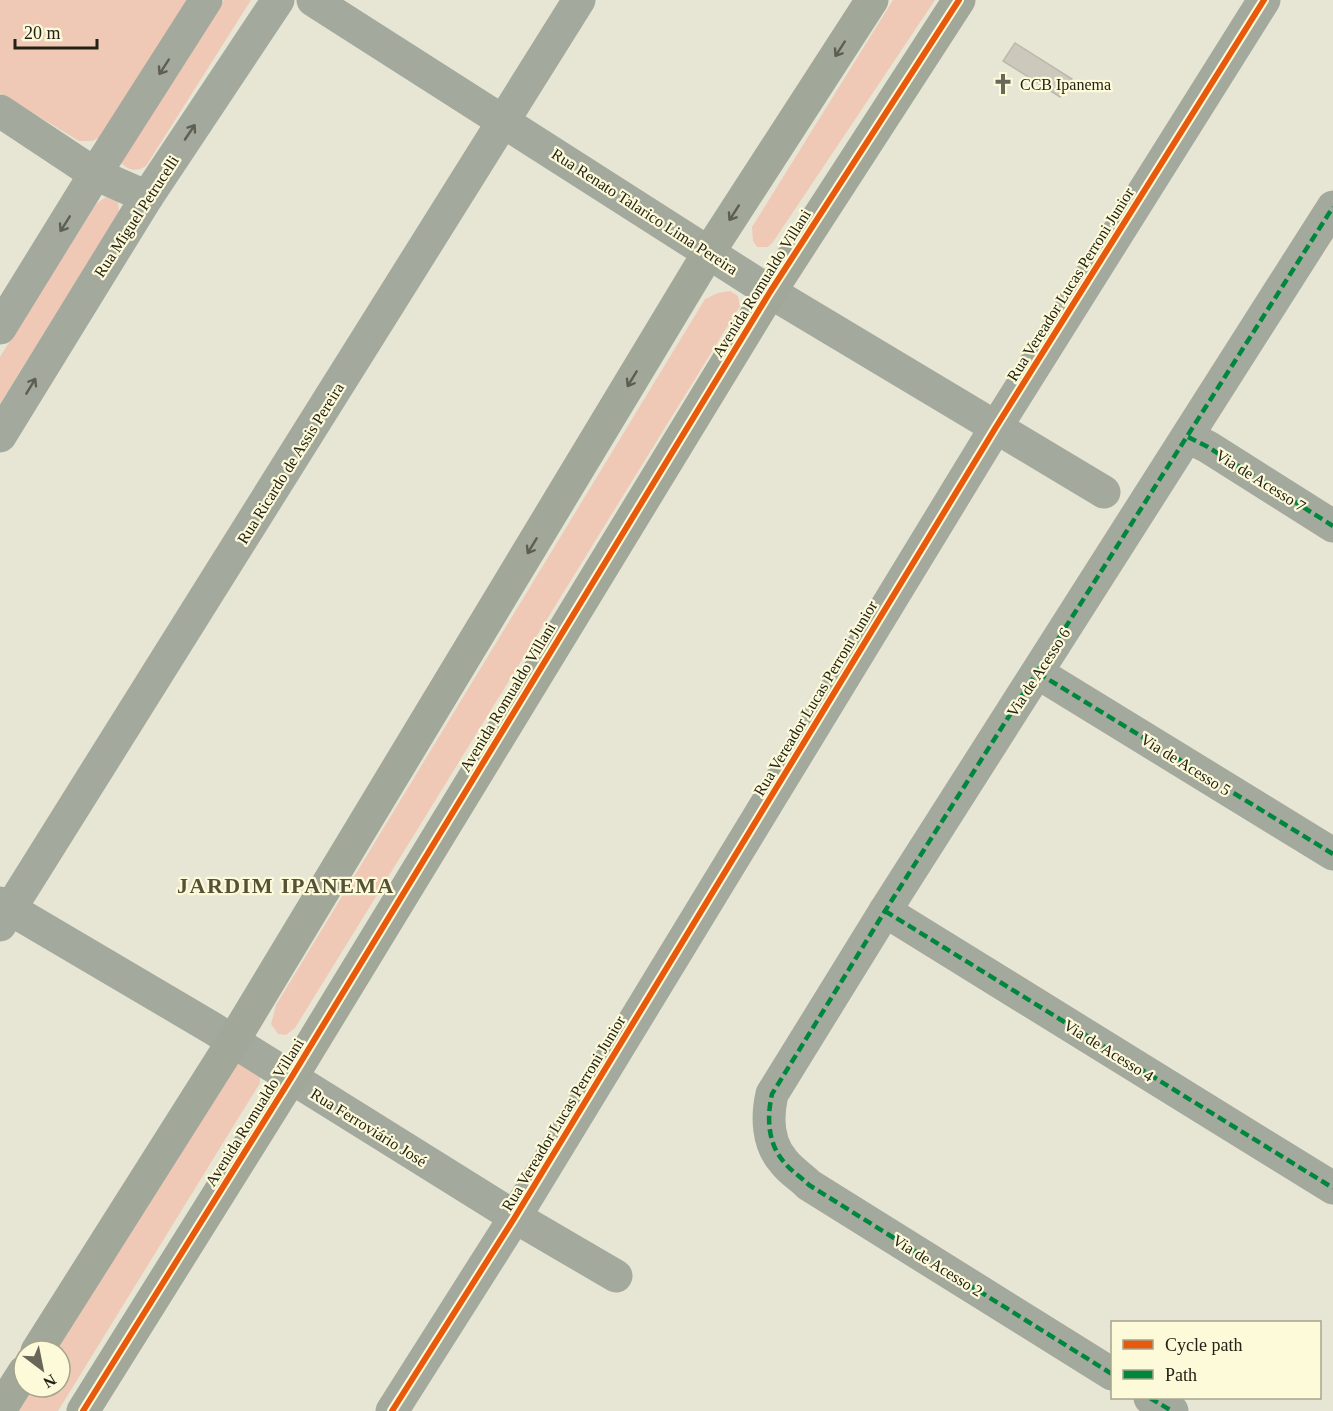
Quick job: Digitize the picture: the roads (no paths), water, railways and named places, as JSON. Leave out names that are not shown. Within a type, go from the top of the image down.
[{"type":"street","points":[[0,328],[206,0]]},
{"type":"street","name":"Rua Miguel Petrucelli","points":[[0,436],[147,197],[278,0]]},
{"type":"street","name":"Rua Renato Talarico Lima Pereira","points":[[313,0],[770,292],[1104,492]]},
{"type":"street","name":"Rua Ricardo de Assis Pereira","points":[[3,912],[579,0]]},
{"type":"street","points":[[45,1339],[233,1041],[709,252],[872,0]]},
{"type":"street","name":"Avenida Romualdo Villani","points":[[83,1411],[291,1078],[770,292],[959,0]]},
{"type":"street","name":"Rua Vereador Lucas Perroni Junior","points":[[392,1411],[516,1217],[996,427],[1264,0]]},
{"type":"street","points":[[0,111],[95,174],[147,197]]},
{"type":"street","name":"Via de Acesso 6","points":[[774,1145],[768,1125],[768,1110],[772,1094],[885,911],[1333,207]]},
{"type":"street","name":"Via de Acesso 7","points":[[1188,437],[1208,447],[1333,525]]},
{"type":"street","name":"Via de Acesso 5","points":[[1038,673],[1333,854]]},
{"type":"street","name":"Via de Acesso 4","points":[[885,911],[1333,1188]]},
{"type":"street","name":"Rua Ferroviário José","points":[[3,912],[233,1041],[516,1217],[616,1276]]},
{"type":"street","name":"Via de Acesso 2","points":[[774,1145],[783,1162],[809,1185],[1111,1373]]},
{"type":"street","points":[[0,1410],[12,1391]]},
{"type":"street","points":[[1152,1399],[1172,1411]]},
{"type":"place","name":"CCB Ipanema","points":[[1003,84]]},
{"type":"district","name":"JARDIM IPANEMA","points":[[286,885]]}]
